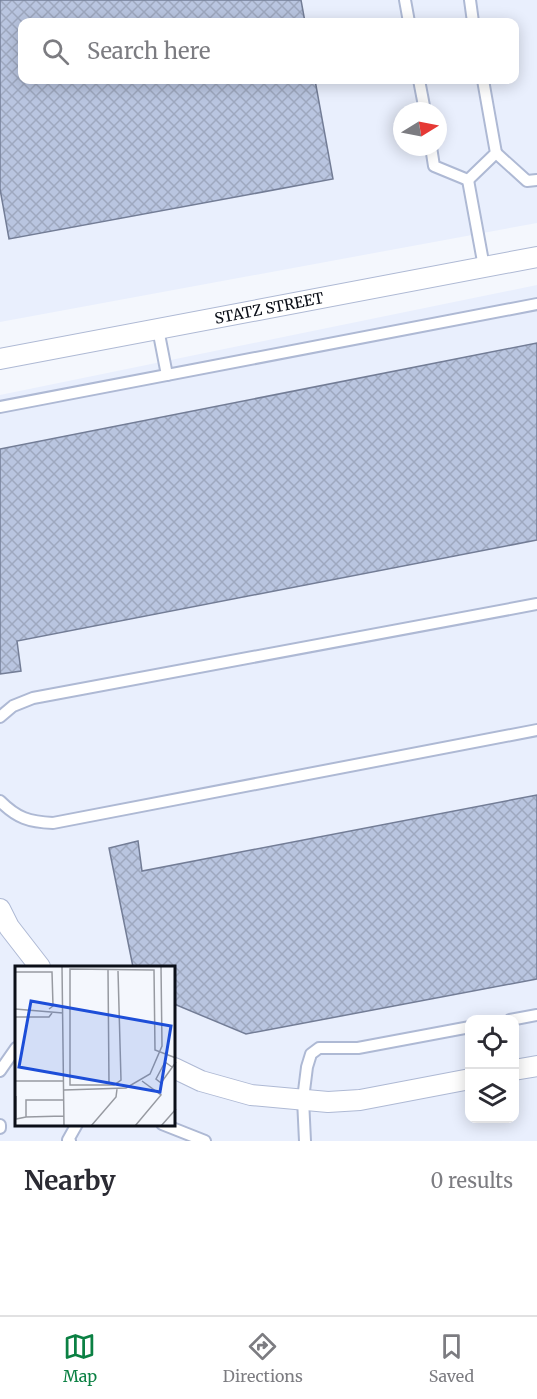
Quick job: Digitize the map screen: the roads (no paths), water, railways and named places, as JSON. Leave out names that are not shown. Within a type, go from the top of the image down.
[{"type":"street","name":"STATZ STREET","points":[[0,359],[537,257]]},
{"type":"street","points":[[0,909],[9,927],[39,966]]},
{"type":"street","points":[[519,1070],[537,1066]]},
{"type":"street","points":[[176,1069],[201,1081],[251,1095],[328,1102],[360,1100],[465,1080]]},
{"type":"lane","points":[[405,0],[408,18]]},
{"type":"lane","points":[[470,0],[472,18]]},
{"type":"lane","points":[[420,84],[423,102]]},
{"type":"lane","points":[[484,84],[496,153],[527,181],[537,180]]},
{"type":"lane","points":[[468,180],[496,153]]},
{"type":"lane","points":[[432,156],[434,166],[468,180]]},
{"type":"lane","points":[[468,180],[484,267]]},
{"type":"lane","points":[[0,407],[537,304]]},
{"type":"lane","points":[[158,329],[167,375]]},
{"type":"lane","points":[[0,717],[13,706],[33,698],[537,604]]},
{"type":"lane","points":[[0,801],[14,814],[36,822],[53,823],[537,730]]},
{"type":"lane","points":[[519,1018],[537,1014]]},
{"type":"lane","points":[[305,1141],[303,1099],[310,1054],[319,1048],[358,1048],[465,1028]]},
{"type":"lane","points":[[0,1071],[15,1049]]},
{"type":"lane","points":[[70,1141],[68,1140],[76,1126]]},
{"type":"lane","points":[[165,1126],[205,1141]]}]
